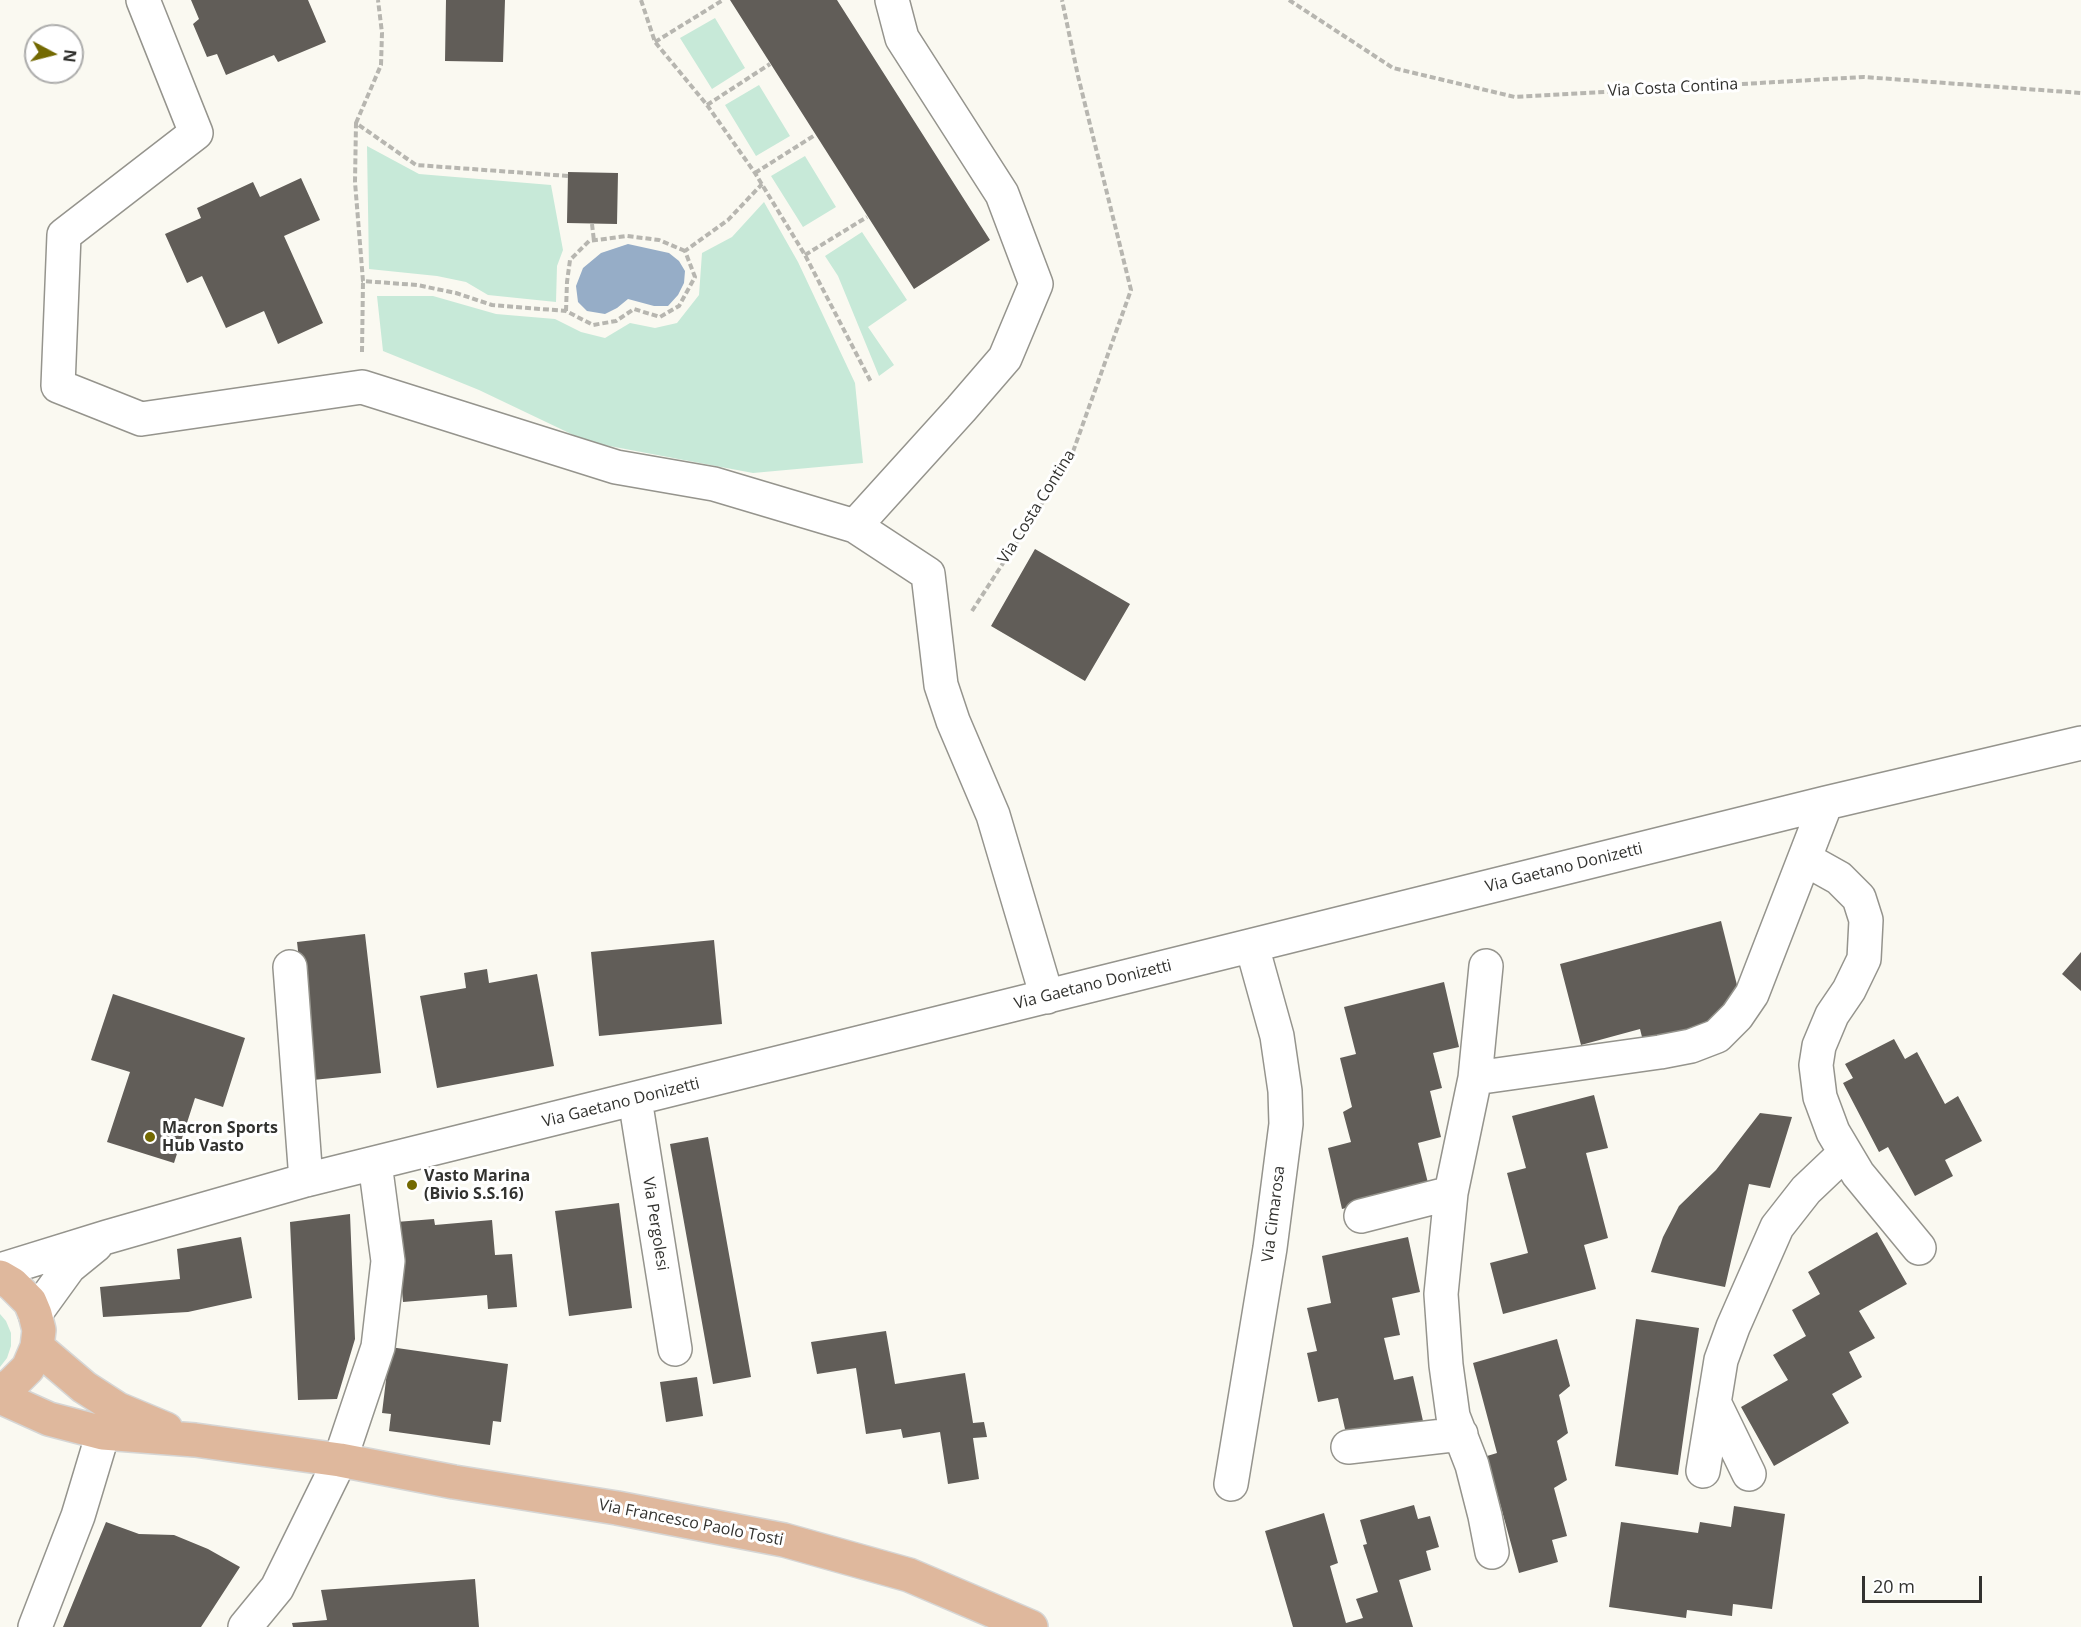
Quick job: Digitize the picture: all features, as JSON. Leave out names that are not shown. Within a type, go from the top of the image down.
[{"type":"main road","points":[[0,1277],[22,1292],[30,1302],[39,1330],[34,1358],[21,1377],[0,1391]]},
{"type":"main road","name":"Via Francesco Paolo Tosti","points":[[37,1347],[84,1387],[118,1409],[195,1440]]},
{"type":"main road","name":"Via Francesco Paolo Tosti","points":[[0,1397],[49,1419],[103,1433],[195,1440],[340,1461],[616,1508],[783,1540],[909,1575],[1031,1627]]},
{"type":"street","points":[[143,0],[196,133],[64,235],[58,387],[141,419],[362,387],[616,467],[714,484],[855,526],[928,574],[941,684],[952,721],[993,815],[1047,997]]},
{"type":"street","points":[[855,526],[1005,358],[1036,284],[1002,195],[902,38],[892,0]]},
{"type":"street","name":"Via Gaetano Donizetti","points":[[0,1270],[306,1180],[1826,803],[2081,743]]},
{"type":"street","points":[[1475,1078],[1660,1052],[1691,1046],[1717,1036],[1737,1016],[1752,994],[1826,803]]},
{"type":"street","points":[[1805,860],[1839,878],[1859,898],[1866,920],[1864,958],[1849,990],[1832,1016],[1819,1046],[1816,1065],[1820,1097],[1833,1132],[1858,1174],[1919,1248]]},
{"type":"street","name":"Via Cimarosa","points":[[1231,1484],[1270,1248],[1286,1124],[1285,1090],[1277,1036],[1252,946]]},
{"type":"street","points":[[1486,966],[1475,1078],[1451,1193],[1441,1294],[1447,1375],[1453,1416],[1472,1465],[1492,1552]]},
{"type":"street","points":[[290,967],[306,1180]]},
{"type":"street","name":"Via Pergolesi","points":[[635,1099],[675,1349]]},
{"type":"street","points":[[1703,1471],[1721,1360],[1732,1327],[1777,1227],[1806,1190],[1845,1153]]},
{"type":"street","points":[[245,1627],[277,1588],[340,1461],[378,1347],[388,1261],[375,1164]]},
{"type":"street","points":[[1362,1216],[1451,1193]]},
{"type":"street","name":"Via Gaetano Donizetti","points":[[35,1314],[69,1267],[107,1237]]},
{"type":"street","points":[[1714,1402],[1749,1474]]},
{"type":"street","points":[[34,1627],[78,1516],[103,1433]]},
{"type":"street","points":[[1348,1447],[1461,1434]]},
{"type":"path","points":[[362,387],[363,281],[355,182],[356,123],[381,65],[382,33],[378,0]]},
{"type":"path","points":[[641,0],[655,42],[707,105],[755,173],[805,255],[871,381]]},
{"type":"path","points":[[655,42],[723,0]]},
{"type":"path","name":"Via Costa Contina","points":[[969,614],[1070,460],[1131,290],[1078,76],[1062,0]]},
{"type":"path","name":"Via Costa Contina","points":[[1289,0],[1393,68],[1515,97],[1864,77],[2081,93]]},
{"type":"path","points":[[707,105],[770,64]]},
{"type":"path","points":[[356,123],[416,165],[568,176]]},
{"type":"path","points":[[755,173],[815,135]]},
{"type":"path","points":[[685,251],[728,220],[762,184]]},
{"type":"path","points":[[805,255],[867,217]]},
{"type":"path","points":[[592,224],[594,241]]},
{"type":"path","points":[[363,281],[417,285],[456,293],[492,305],[566,311],[593,325],[616,321],[634,309],[660,317],[679,306],[695,277],[685,251],[659,240],[627,236],[589,241],[570,260],[566,311]]},
{"type":"green space","points":[[715,18],[745,68],[712,89],[680,38]]},
{"type":"green space","points":[[759,85],[790,136],[756,156],[725,105]]},
{"type":"green space","points":[[367,146],[419,174],[551,185],[563,250],[557,266],[556,302],[488,295],[466,282],[437,276],[369,269]]},
{"type":"green space","points":[[805,156],[836,207],[803,227],[771,176]]},
{"type":"green space","points":[[764,202],[798,262],[855,383],[863,463],[753,473],[588,442],[479,390],[383,351],[377,296],[433,296],[496,314],[555,319],[581,332],[605,338],[630,323],[655,328],[677,323],[699,295],[702,253],[732,237]]},
{"type":"green space","points":[[862,232],[907,300],[868,327],[894,365],[879,376],[838,276],[825,256]]},
{"type":"green space","points":[[0,1314],[11,1333],[11,1346],[7,1358],[0,1367]]},
{"type":"water","points":[[628,244],[669,253],[679,261],[685,271],[684,283],[678,295],[668,306],[654,306],[628,299],[605,314],[587,311],[578,302],[576,286],[583,268],[601,253]]},
{"type":"building","points":[[191,0],[308,0],[326,42],[278,62],[274,55],[226,75],[217,54],[207,57],[193,24],[199,19]]},
{"type":"building","points":[[446,0],[505,0],[503,62],[445,61]]},
{"type":"building","points":[[730,0],[837,0],[990,240],[914,289]]},
{"type":"building","points":[[568,172],[618,173],[617,224],[567,223]]},
{"type":"building","points":[[301,178],[320,220],[284,236],[323,323],[278,344],[264,311],[226,328],[202,276],[187,283],[165,234],[201,218],[197,208],[253,182],[260,197]]},
{"type":"building","points":[[1035,549],[1130,604],[1085,681],[991,626]]},
{"type":"building","points":[[1721,921],[1742,1005],[1722,1024],[1644,1045],[1640,1029],[1581,1045],[1560,964]]},
{"type":"building","points":[[365,934],[381,1073],[313,1080],[297,942]]},
{"type":"building","points":[[714,940],[722,1024],[599,1036],[591,952]]},
{"type":"building","points":[[2081,952],[2081,991],[2062,974]]},
{"type":"building","points":[[487,969],[489,983],[537,974],[554,1066],[437,1088],[420,996],[466,988],[464,973]]},
{"type":"building","points":[[1444,982],[1459,1047],[1433,1053],[1442,1088],[1430,1091],[1441,1137],[1418,1143],[1429,1187],[1342,1209],[1328,1148],[1351,1142],[1343,1112],[1352,1107],[1340,1058],[1356,1054],[1344,1007]]},
{"type":"building","points":[[113,994],[245,1038],[223,1107],[195,1098],[174,1163],[107,1142],[130,1072],[91,1060]]},
{"type":"building","points":[[1894,1039],[1905,1059],[1917,1052],[1945,1104],[1958,1096],[1982,1141],[1945,1160],[1953,1176],[1915,1196],[1888,1147],[1879,1152],[1843,1083],[1853,1078],[1845,1064]]},
{"type":"building","points":[[1594,1095],[1608,1148],[1586,1153],[1608,1238],[1584,1245],[1596,1289],[1503,1314],[1490,1263],[1528,1253],[1507,1173],[1526,1168],[1512,1116]]},
{"type":"building","points":[[1760,1113],[1792,1117],[1770,1188],[1749,1184],[1725,1287],[1651,1272],[1663,1237],[1679,1206],[1716,1170]]},
{"type":"building","points":[[708,1137],[751,1377],[713,1384],[670,1144]]},
{"type":"building","points":[[619,1203],[632,1308],[569,1316],[555,1211]]},
{"type":"building","points":[[350,1214],[355,1339],[337,1399],[298,1400],[290,1222]]},
{"type":"building","points":[[434,1219],[435,1225],[492,1220],[495,1255],[512,1254],[517,1307],[488,1309],[487,1295],[403,1302],[396,1222]]},
{"type":"building","points":[[1877,1232],[1907,1284],[1859,1311],[1875,1338],[1849,1352],[1862,1377],[1832,1394],[1849,1423],[1774,1466],[1741,1407],[1788,1380],[1773,1355],[1806,1336],[1792,1310],[1820,1294],[1808,1272]]},
{"type":"building","points":[[241,1237],[252,1298],[188,1312],[103,1317],[100,1287],[180,1279],[177,1249]]},
{"type":"building","points":[[1408,1237],[1420,1292],[1392,1298],[1400,1335],[1384,1338],[1394,1380],[1413,1376],[1423,1421],[1347,1438],[1338,1398],[1318,1402],[1307,1353],[1317,1351],[1307,1308],[1331,1303],[1322,1256]]},
{"type":"building","points":[[1636,1319],[1699,1328],[1678,1475],[1615,1466]]},
{"type":"building","points":[[886,1331],[895,1384],[965,1373],[973,1423],[984,1422],[987,1437],[973,1438],[979,1479],[948,1484],[940,1432],[903,1438],[901,1429],[866,1434],[856,1368],[817,1374],[811,1342]]},
{"type":"building","points":[[1557,1339],[1570,1386],[1559,1395],[1568,1433],[1557,1441],[1567,1480],[1554,1488],[1567,1536],[1552,1540],[1558,1562],[1519,1573],[1487,1456],[1497,1453],[1473,1363]]},
{"type":"building","points":[[390,1347],[508,1364],[501,1422],[493,1421],[490,1445],[389,1431],[391,1414],[382,1413]]},
{"type":"building","points":[[697,1377],[703,1416],[666,1422],[660,1382]]},
{"type":"building","points":[[1414,1505],[1418,1519],[1430,1516],[1439,1547],[1426,1551],[1431,1570],[1399,1580],[1413,1627],[1293,1627],[1265,1531],[1324,1513],[1338,1563],[1330,1566],[1346,1623],[1363,1618],[1356,1599],[1378,1592],[1363,1545],[1367,1544],[1360,1520]]},
{"type":"building","points":[[1734,1506],[1785,1514],[1772,1609],[1733,1604],[1732,1616],[1687,1610],[1686,1618],[1609,1607],[1621,1522],[1698,1533],[1700,1522],[1731,1527]]},
{"type":"building","points":[[106,1522],[139,1534],[174,1535],[208,1549],[240,1567],[201,1627],[63,1627]]},
{"type":"building","points":[[475,1579],[479,1627],[293,1627],[292,1623],[327,1620],[321,1590]]},
{"type":"place","name":"Macron Sports Hub Vasto","points":[[150,1137]]},
{"type":"place","name":"Vasto Marina (Bivio S.S.16)","points":[[412,1185]]}]
